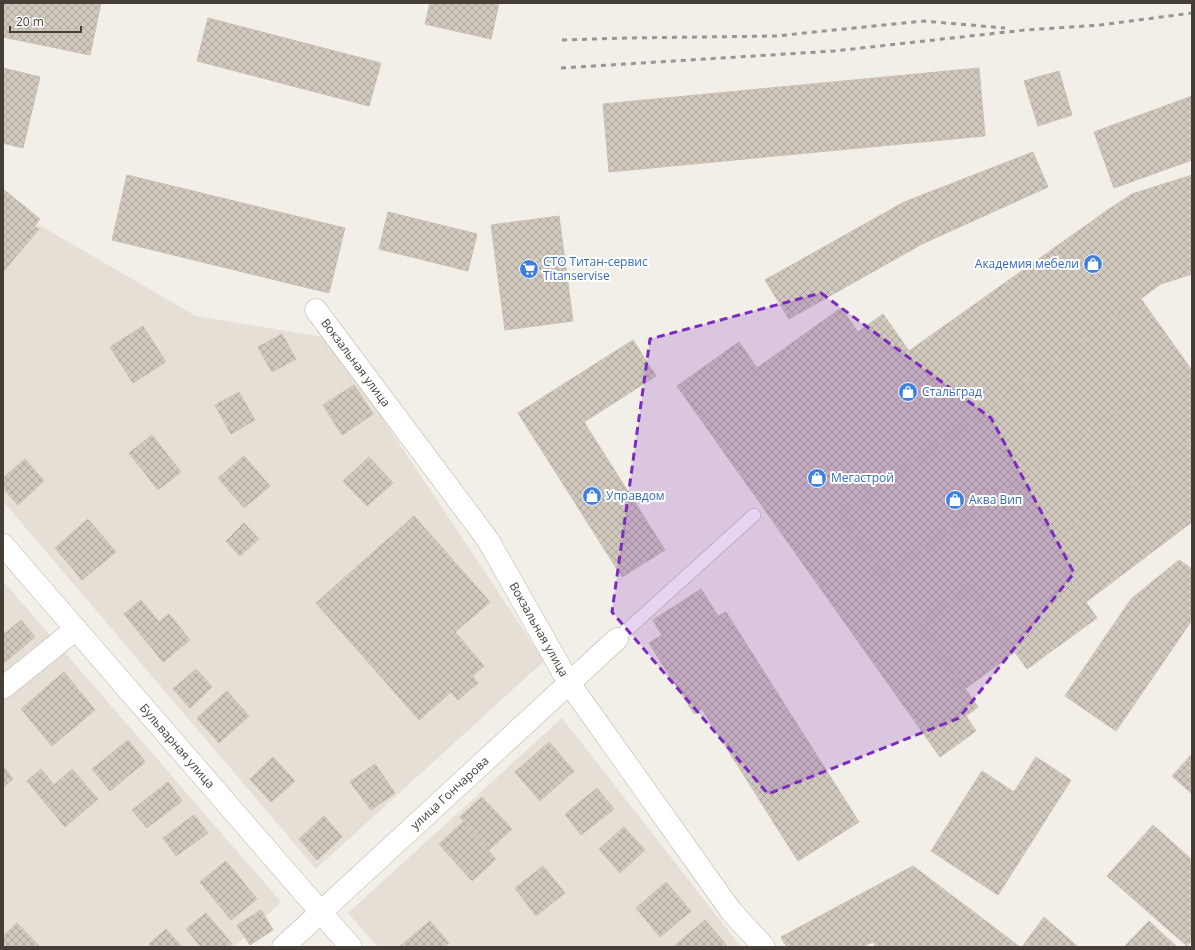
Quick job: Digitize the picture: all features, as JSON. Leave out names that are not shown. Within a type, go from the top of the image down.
[{"type":"street","name":"Вокзальная улица","points":[[316,310],[488,540],[569,683],[731,911],[764,947]]},
{"type":"street","name":"Бульварная улица","points":[[3,545],[351,947]]},
{"type":"street","points":[[3,688],[76,629]]},
{"type":"street","name":"улица Гончарова","points":[[283,947],[617,639]]},
{"type":"lane","points":[[617,639],[754,515]]},
{"type":"highlighted area","points":[[821,293],[991,418],[1074,573],[959,718],[768,794],[612,612],[650,339]]},
{"type":"shaded area","points":[[3,204],[196,316],[329,338],[544,661],[316,869],[3,501]]},
{"type":"shaded area","points":[[3,581],[281,902],[234,947],[3,947]]},
{"type":"shaded area","points":[[562,718],[741,947],[378,947],[348,913]]},
{"type":"building","points":[[3,3],[101,3],[90,55],[3,37]]},
{"type":"building","points":[[430,3],[499,3],[491,39],[425,24]]},
{"type":"building","points":[[208,18],[381,63],[369,106],[197,61]]},
{"type":"building","points":[[3,68],[40,77],[23,148],[3,143]]},
{"type":"building","points":[[979,68],[985,136],[609,172],[603,104]]},
{"type":"building","points":[[1059,71],[1072,115],[1038,126],[1024,81]]},
{"type":"building","points":[[1192,96],[1192,160],[1114,188],[1094,132]]},
{"type":"building","points":[[1033,152],[1048,187],[922,244],[789,319],[765,280],[904,202]]},
{"type":"building","points":[[127,175],[345,228],[329,293],[112,240]]},
{"type":"building","name":"Мегастрой","points":[[1192,175],[1192,274],[1161,284],[841,515],[884,577],[1186,362],[1192,371],[1192,441],[1067,530],[1091,563],[1069,578],[1097,618],[1027,669],[969,588],[919,624],[978,707],[966,716],[976,731],[940,757],[677,386],[739,342],[757,368],[841,308],[858,332],[883,314],[909,351],[1132,194]]},
{"type":"building","points":[[3,189],[40,219],[34,227],[39,229],[3,272]]},
{"type":"building","points":[[388,212],[477,234],[468,271],[379,249]]},
{"type":"building","points":[[559,216],[573,321],[505,330],[491,225]]},
{"type":"building","points":[[1141,299],[1186,362],[884,577],[841,515]]},
{"type":"building","points":[[143,326],[166,362],[133,383],[110,347]]},
{"type":"building","points":[[282,334],[296,359],[272,372],[258,347]]},
{"type":"building","points":[[633,340],[656,376],[584,422],[665,550],[622,577],[518,413]]},
{"type":"building","points":[[354,385],[373,414],[342,435],[323,405]]},
{"type":"building","points":[[239,392],[255,420],[231,434],[215,405]]},
{"type":"building","points":[[152,435],[181,472],[158,490],[129,453]]},
{"type":"building","points":[[1192,441],[1192,522],[1086,602],[1069,578],[1091,563],[1067,530]]},
{"type":"building","points":[[244,456],[270,486],[244,508],[218,478]]},
{"type":"building","points":[[369,457],[393,483],[367,506],[343,481]]},
{"type":"building","points":[[25,459],[44,481],[18,505],[3,488],[3,478]]},
{"type":"building","points":[[414,516],[490,602],[455,632],[484,666],[472,676],[478,683],[458,700],[451,692],[419,720],[316,603]]},
{"type":"building","points":[[88,519],[116,552],[82,580],[55,548]]},
{"type":"building","points":[[244,523],[259,539],[240,556],[226,541]]},
{"type":"building","points":[[1179,560],[1192,569],[1192,620],[1116,731],[1065,696],[1131,599]]},
{"type":"building","points":[[969,588],[1015,652],[965,689],[919,624]]},
{"type":"building","points":[[701,589],[718,616],[726,612],[859,822],[798,861],[702,709],[694,714],[649,643],[662,635],[653,620]]},
{"type":"building","points":[[141,600],[159,622],[169,614],[190,640],[163,662],[124,614]]},
{"type":"building","points":[[21,620],[35,637],[3,664],[3,635]]},
{"type":"building","points":[[196,669],[212,687],[190,708],[173,689]]},
{"type":"building","points":[[64,672],[95,710],[52,746],[21,709]]},
{"type":"building","points":[[227,691],[249,716],[219,743],[197,718]]},
{"type":"building","points":[[128,740],[145,762],[110,791],[92,769]]},
{"type":"building","points":[[549,742],[574,771],[540,801],[515,772]]},
{"type":"building","points":[[1192,754],[1192,794],[1172,776]]},
{"type":"building","points":[[273,757],[295,781],[271,802],[250,779]]},
{"type":"building","points":[[1036,757],[1071,780],[998,895],[931,851],[982,771],[1014,792]]},
{"type":"building","points":[[375,764],[395,793],[371,810],[350,782]]},
{"type":"building","points":[[3,766],[13,779],[3,787]]},
{"type":"building","points":[[41,769],[54,785],[72,769],[98,799],[65,827],[27,781]]},
{"type":"building","points":[[168,782],[182,801],[147,828],[132,810]]},
{"type":"building","points":[[597,788],[614,809],[581,835],[565,814]]},
{"type":"building","points":[[482,797],[512,829],[489,850],[460,817]]},
{"type":"building","points":[[194,815],[208,833],[176,856],[163,838]]},
{"type":"building","points":[[324,816],[342,837],[317,860],[299,839]]},
{"type":"building","points":[[463,822],[496,859],[472,881],[439,844]]},
{"type":"building","points":[[1153,825],[1192,860],[1192,940],[1187,946],[1107,876]]},
{"type":"building","points":[[624,827],[645,850],[620,873],[599,849]]},
{"type":"building","points":[[226,861],[257,899],[231,920],[200,882]]},
{"type":"building","points":[[543,866],[565,893],[536,916],[515,888]]},
{"type":"building","points":[[913,866],[1020,947],[876,947],[873,942],[862,947],[787,947],[781,937]]},
{"type":"building","points":[[666,882],[691,911],[660,937],[636,908]]},
{"type":"building","points":[[261,910],[273,930],[250,945],[237,925]]},
{"type":"building","points":[[206,913],[232,944],[227,947],[201,947],[186,929]]},
{"type":"building","points":[[1044,917],[1078,947],[1022,947]]},
{"type":"building","points":[[705,920],[728,947],[673,947]]},
{"type":"building","points":[[430,921],[449,943],[444,947],[399,947]]},
{"type":"building","points":[[1149,921],[1177,947],[1124,947]]},
{"type":"building","points":[[17,923],[40,947],[3,947],[3,936]]},
{"type":"building","points":[[166,929],[182,947],[152,947],[149,944]]},
{"type":"railway","points":[[561,68],[834,51],[1025,30],[1100,25],[1192,13]]},
{"type":"railway","points":[[562,40],[776,36],[923,21],[1005,28]]},
{"type":"place","name":"Академия мебели","points":[[1093,264]]},
{"type":"place","name":"СТО Титан-сервис Titanservise","points":[[529,269]]},
{"type":"place","name":"Стальград","points":[[908,392]]},
{"type":"place","name":"Мегастрой","points":[[817,478]]},
{"type":"place","name":"Управдом","points":[[592,496]]},
{"type":"place","name":"Аква Вип","points":[[955,500]]}]
